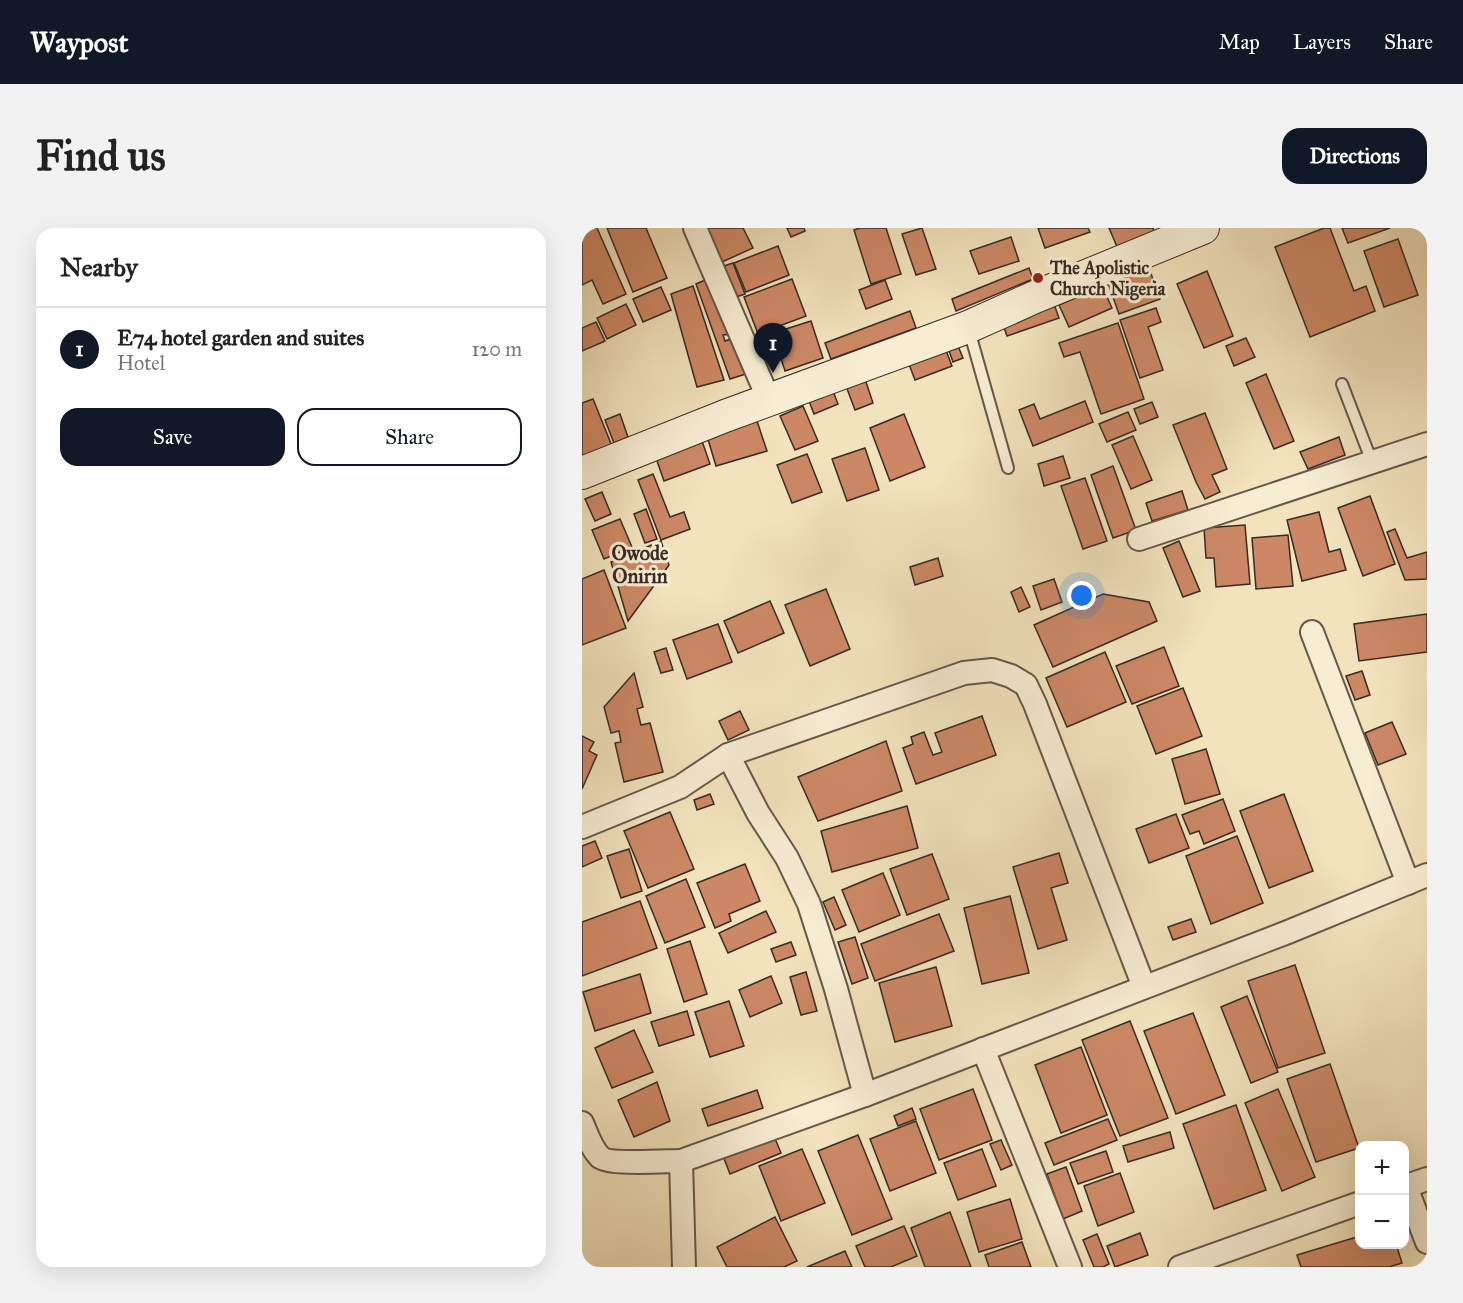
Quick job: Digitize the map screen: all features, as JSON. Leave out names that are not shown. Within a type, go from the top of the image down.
[{"type":"street","points":[[695,228],[769,400]]},
{"type":"street","points":[[582,473],[769,400],[968,327],[1203,228]]},
{"type":"street","points":[[1139,539],[1427,444]]},
{"type":"street","points":[[582,1123],[590,1142],[603,1159],[681,1161],[864,1095],[1288,932],[1417,879],[1312,632]]},
{"type":"street","points":[[582,827],[680,787],[728,755],[964,672],[992,670],[1011,676],[1026,685],[1144,987]]},
{"type":"street","points":[[728,755],[758,813],[787,858],[808,904],[836,989],[864,1095]]},
{"type":"street","points":[[983,1049],[1070,1267]]},
{"type":"street","points":[[681,1161],[684,1267]]},
{"type":"street","points":[[1409,1186],[1427,1179]]},
{"type":"street","points":[[1408,1195],[1427,1242]]},
{"type":"street","points":[[1180,1267],[1355,1204]]},
{"type":"lane","points":[[968,327],[1008,468]]},
{"type":"lane","points":[[1341,384],[1372,462]]},
{"type":"building","points":[[582,228],[597,228],[626,294],[603,304],[592,280],[582,285]]},
{"type":"building","points":[[607,228],[646,228],[667,278],[633,292]]},
{"type":"building","points":[[706,228],[743,228],[753,248],[722,262]]},
{"type":"building","points":[[787,228],[804,228],[805,231],[791,237]]},
{"type":"building","points":[[886,228],[901,274],[871,284],[854,230]]},
{"type":"building","points":[[922,228],[936,269],[916,275],[902,234]]},
{"type":"building","points":[[1038,228],[1088,228],[1090,232],[1045,248]]},
{"type":"building","points":[[1109,228],[1153,228],[1155,234],[1118,249]]},
{"type":"building","points":[[1324,228],[1330,228],[1354,291],[1366,286],[1375,311],[1310,337],[1275,247]]},
{"type":"building","points":[[1342,228],[1390,228],[1348,243]]},
{"type":"building","points":[[1011,237],[1019,261],[979,274],[970,251]]},
{"type":"building","points":[[1398,239],[1418,295],[1384,307],[1364,251]]},
{"type":"building","points":[[778,246],[789,275],[746,292],[734,263]]},
{"type":"building","points":[[733,263],[745,294],[736,297],[724,266]]},
{"type":"building","points":[[1029,268],[1033,279],[956,311],[952,299]]},
{"type":"building","points":[[1149,268],[1160,299],[1119,314],[1108,283]]},
{"type":"building","points":[[1207,271],[1233,336],[1204,348],[1177,284]]},
{"type":"building","points":[[712,277],[732,334],[723,335],[725,341],[737,337],[752,372],[730,379],[696,284]]},
{"type":"building","points":[[792,279],[806,316],[758,334],[744,297]]},
{"type":"building","points":[[885,280],[892,299],[866,309],[859,290]]},
{"type":"building","points":[[693,286],[724,380],[697,387],[671,294]]},
{"type":"building","points":[[1102,286],[1112,308],[1069,327],[1059,305]]},
{"type":"building","points":[[661,287],[671,310],[643,322],[633,299]]},
{"type":"building","points":[[626,304],[636,325],[607,339],[597,318]]},
{"type":"building","points":[[1054,304],[1059,318],[1007,336],[1002,322]]},
{"type":"building","points":[[1156,308],[1161,322],[1148,327],[1163,370],[1140,378],[1120,320]]},
{"type":"building","points":[[910,311],[916,328],[831,359],[825,343]]},
{"type":"building","points":[[811,321],[823,358],[785,371],[773,333]]},
{"type":"building","points":[[596,322],[605,341],[582,351],[582,328]]},
{"type":"building","points":[[1118,323],[1144,399],[1101,414],[1080,352],[1064,357],[1059,343]]},
{"type":"building","points":[[1246,338],[1255,357],[1234,366],[1226,346]]},
{"type":"building","points":[[956,341],[963,358],[953,362],[947,345]]},
{"type":"building","points":[[944,345],[952,366],[915,380],[907,359]]},
{"type":"building","points":[[1266,374],[1294,441],[1274,449],[1246,383]]},
{"type":"building","points":[[865,379],[873,403],[855,410],[846,386]]},
{"type":"building","points":[[833,391],[838,404],[814,414],[809,401]]},
{"type":"building","points":[[593,399],[612,446],[582,458],[582,403]]},
{"type":"building","points":[[1085,401],[1093,422],[1033,446],[1019,410],[1034,404],[1040,419]]},
{"type":"building","points":[[1152,402],[1158,417],[1140,424],[1134,409]]},
{"type":"building","points":[[803,406],[818,441],[795,450],[780,416]]},
{"type":"building","points":[[1128,412],[1136,430],[1107,442],[1099,424]]},
{"type":"building","points":[[1205,413],[1227,469],[1212,475],[1220,492],[1205,499],[1173,425]]},
{"type":"building","points":[[620,414],[628,437],[614,443],[605,420]]},
{"type":"building","points":[[904,414],[925,467],[890,481],[870,428]]},
{"type":"building","points":[[757,421],[767,451],[716,466],[707,436]]},
{"type":"building","points":[[1133,436],[1152,480],[1131,489],[1112,445]]},
{"type":"building","points":[[1339,437],[1345,455],[1308,469],[1300,452]]},
{"type":"building","points":[[702,441],[710,464],[664,481],[656,458]]},
{"type":"building","points":[[865,448],[879,490],[847,501],[832,459]]},
{"type":"building","points":[[807,454],[822,492],[792,503],[777,465]]},
{"type":"building","points":[[1063,456],[1070,478],[1044,486],[1038,464]]},
{"type":"building","points":[[1113,466],[1136,530],[1113,538],[1091,475]]},
{"type":"building","points":[[653,474],[670,517],[684,512],[690,529],[661,540],[638,480]]},
{"type":"building","points":[[1085,478],[1107,541],[1083,549],[1061,486]]},
{"type":"building","points":[[1182,491],[1188,510],[1152,521],[1146,503]]},
{"type":"building","points":[[602,492],[611,514],[595,521],[585,499]]},
{"type":"building","points":[[1370,496],[1395,564],[1363,576],[1338,508]]},
{"type":"building","points":[[646,509],[657,539],[645,543],[634,514]]},
{"type":"building","points":[[1319,512],[1329,552],[1340,549],[1346,570],[1302,581],[1287,520]]},
{"type":"building","points":[[620,519],[632,547],[604,559],[592,530]]},
{"type":"building","points":[[1245,525],[1250,584],[1216,587],[1214,558],[1206,558],[1204,528]]},
{"type":"building","points":[[1395,529],[1407,558],[1427,552],[1427,579],[1405,580],[1387,532]]},
{"type":"building","points":[[1288,535],[1293,586],[1256,589],[1252,538]]},
{"type":"building","points":[[661,541],[669,565],[628,621],[611,562]]},
{"type":"building","points":[[1179,541],[1200,591],[1183,597],[1163,548]]},
{"type":"building","points":[[938,558],[943,576],[915,585],[910,567]]},
{"type":"building","points":[[604,570],[626,628],[582,645],[582,579]]},
{"type":"building","points":[[1054,579],[1062,602],[1041,610],[1033,586]]},
{"type":"building","points":[[1021,587],[1030,607],[1019,612],[1011,592]]},
{"type":"building","points":[[826,589],[850,649],[810,666],[785,605]]},
{"type":"building","points":[[1103,594],[1149,602],[1157,621],[1053,667],[1034,625]]},
{"type":"building","points":[[770,601],[784,633],[738,653],[724,621]]},
{"type":"building","points":[[1427,614],[1427,652],[1359,661],[1354,624]]},
{"type":"building","points":[[718,624],[732,662],[687,679],[673,640]]},
{"type":"building","points":[[1164,647],[1179,686],[1132,704],[1116,666]]},
{"type":"building","points":[[666,648],[673,670],[661,673],[654,652]]},
{"type":"building","points":[[1105,652],[1126,702],[1067,727],[1046,678]]},
{"type":"building","points":[[1362,671],[1370,695],[1355,700],[1346,676]]},
{"type":"building","points":[[634,673],[643,707],[637,709],[641,725],[650,723],[663,772],[624,782],[615,743],[621,742],[619,731],[611,733],[604,707]]},
{"type":"building","points":[[1183,688],[1202,736],[1156,754],[1137,706]]},
{"type":"building","points":[[740,711],[749,730],[728,740],[719,721]]},
{"type":"building","points":[[982,716],[996,755],[916,784],[903,748],[913,744],[911,737],[924,732],[933,755],[942,752],[935,733]]},
{"type":"building","points":[[1392,722],[1406,754],[1378,765],[1365,733]]},
{"type":"building","points":[[582,736],[594,742],[589,751],[597,755],[582,789]]},
{"type":"building","points":[[886,741],[902,791],[818,821],[798,777]]},
{"type":"building","points":[[1206,749],[1220,794],[1185,804],[1172,759]]},
{"type":"building","points":[[710,794],[714,804],[697,810],[694,800]]},
{"type":"building","points":[[1284,794],[1313,871],[1269,888],[1240,811]]},
{"type":"building","points":[[1223,799],[1235,831],[1204,844],[1199,831],[1190,834],[1182,815]]},
{"type":"building","points":[[907,806],[918,848],[832,872],[821,831]]},
{"type":"building","points":[[670,812],[694,869],[648,888],[624,831]]},
{"type":"building","points":[[1176,814],[1189,848],[1149,863],[1136,829]]},
{"type":"building","points":[[1237,836],[1263,903],[1211,924],[1186,856]]},
{"type":"building","points":[[595,841],[602,858],[582,867],[582,846]]},
{"type":"building","points":[[629,849],[642,891],[621,898],[607,856]]},
{"type":"building","points":[[1059,853],[1068,883],[1051,888],[1067,940],[1038,949],[1013,867]]},
{"type":"building","points":[[932,854],[949,899],[907,915],[890,869]]},
{"type":"building","points":[[745,864],[760,901],[729,914],[731,921],[715,928],[697,883]]},
{"type":"building","points":[[883,873],[900,915],[859,932],[842,890]]},
{"type":"building","points":[[686,879],[705,927],[665,943],[646,896]]},
{"type":"building","points":[[1010,896],[1029,973],[982,984],[964,908]]},
{"type":"building","points":[[834,897],[846,925],[835,930],[823,902]]},
{"type":"building","points":[[640,901],[657,948],[582,976],[582,922]]},
{"type":"building","points":[[766,911],[776,932],[728,953],[719,933]]},
{"type":"building","points":[[939,914],[954,951],[875,981],[861,944]]},
{"type":"building","points":[[1191,919],[1196,932],[1173,940],[1168,927]]},
{"type":"building","points":[[855,937],[868,978],[852,984],[838,942]]},
{"type":"building","points":[[690,941],[707,994],[684,1002],[667,949]]},
{"type":"building","points":[[791,942],[796,955],[776,962],[771,949]]},
{"type":"building","points":[[1295,965],[1325,1053],[1278,1068],[1248,981]]},
{"type":"building","points":[[936,967],[952,1026],[895,1042],[879,983]]},
{"type":"building","points":[[806,972],[817,1011],[801,1015],[790,977]]},
{"type":"building","points":[[640,974],[651,1013],[595,1031],[583,992]]},
{"type":"building","points":[[771,976],[782,1003],[750,1017],[739,990]]},
{"type":"building","points":[[1247,996],[1278,1072],[1251,1083],[1221,1007]]},
{"type":"building","points":[[729,1001],[744,1046],[710,1057],[695,1012]]},
{"type":"building","points":[[687,1011],[694,1035],[659,1046],[651,1022]]},
{"type":"building","points":[[1193,1013],[1225,1095],[1176,1114],[1144,1031]]},
{"type":"building","points":[[1130,1021],[1168,1118],[1120,1136],[1082,1040]]},
{"type":"building","points":[[634,1030],[653,1072],[612,1088],[595,1048]]},
{"type":"building","points":[[1081,1047],[1107,1115],[1061,1133],[1035,1065]]},
{"type":"building","points":[[1330,1064],[1357,1141],[1355,1149],[1316,1162],[1287,1079]]},
{"type":"building","points":[[657,1082],[670,1121],[634,1137],[618,1100]]},
{"type":"building","points":[[973,1089],[992,1140],[939,1160],[920,1109]]},
{"type":"building","points":[[1278,1089],[1315,1177],[1282,1191],[1245,1103]]},
{"type":"building","points":[[757,1090],[763,1108],[708,1126],[702,1109]]},
{"type":"building","points":[[1236,1105],[1266,1190],[1214,1209],[1183,1124]]},
{"type":"building","points":[[912,1108],[916,1119],[898,1126],[894,1116]]},
{"type":"building","points":[[1108,1119],[1117,1140],[1054,1165],[1045,1143]]},
{"type":"building","points":[[916,1121],[936,1173],[890,1191],[870,1139]]},
{"type":"building","points":[[1170,1132],[1174,1148],[1128,1162],[1123,1146]]},
{"type":"building","points":[[858,1135],[892,1219],[852,1235],[818,1151]]},
{"type":"building","points":[[774,1136],[781,1153],[730,1174],[723,1156]]},
{"type":"building","points":[[1001,1140],[1012,1165],[1001,1170],[990,1144]]},
{"type":"building","points":[[802,1149],[825,1203],[781,1221],[759,1166]]},
{"type":"building","points":[[982,1149],[996,1186],[958,1200],[944,1163]]},
{"type":"building","points":[[1106,1151],[1113,1172],[1078,1184],[1070,1163]]},
{"type":"building","points":[[1066,1167],[1082,1211],[1063,1219],[1047,1174]]},
{"type":"building","points":[[1120,1173],[1134,1212],[1098,1226],[1084,1186]]},
{"type":"building","points":[[1010,1199],[1022,1239],[979,1252],[967,1212]]},
{"type":"building","points":[[950,1212],[971,1267],[925,1267],[911,1228]]},
{"type":"building","points":[[775,1217],[797,1261],[784,1267],[727,1267],[717,1247]]},
{"type":"building","points":[[904,1226],[917,1256],[891,1267],[865,1267],[856,1246]]},
{"type":"building","points":[[1140,1233],[1148,1255],[1115,1267],[1107,1246]]},
{"type":"building","points":[[1097,1234],[1109,1264],[1103,1267],[1094,1267],[1083,1240]]},
{"type":"building","points":[[1355,1238],[1355,1249],[1398,1249],[1402,1263],[1389,1267],[1301,1267],[1297,1255]]},
{"type":"building","points":[[1022,1242],[1031,1267],[989,1267],[985,1255]]},
{"type":"building","points":[[845,1251],[852,1267],[807,1267]]},
{"type":"place","name":"The Apolistic Church Nigeria","points":[[1038,278]]},
{"type":"place","name":"E74 hotel garden and suites","points":[[773,373]]},
{"type":"district","name":"Owode Onirin","points":[[640,564]]}]
